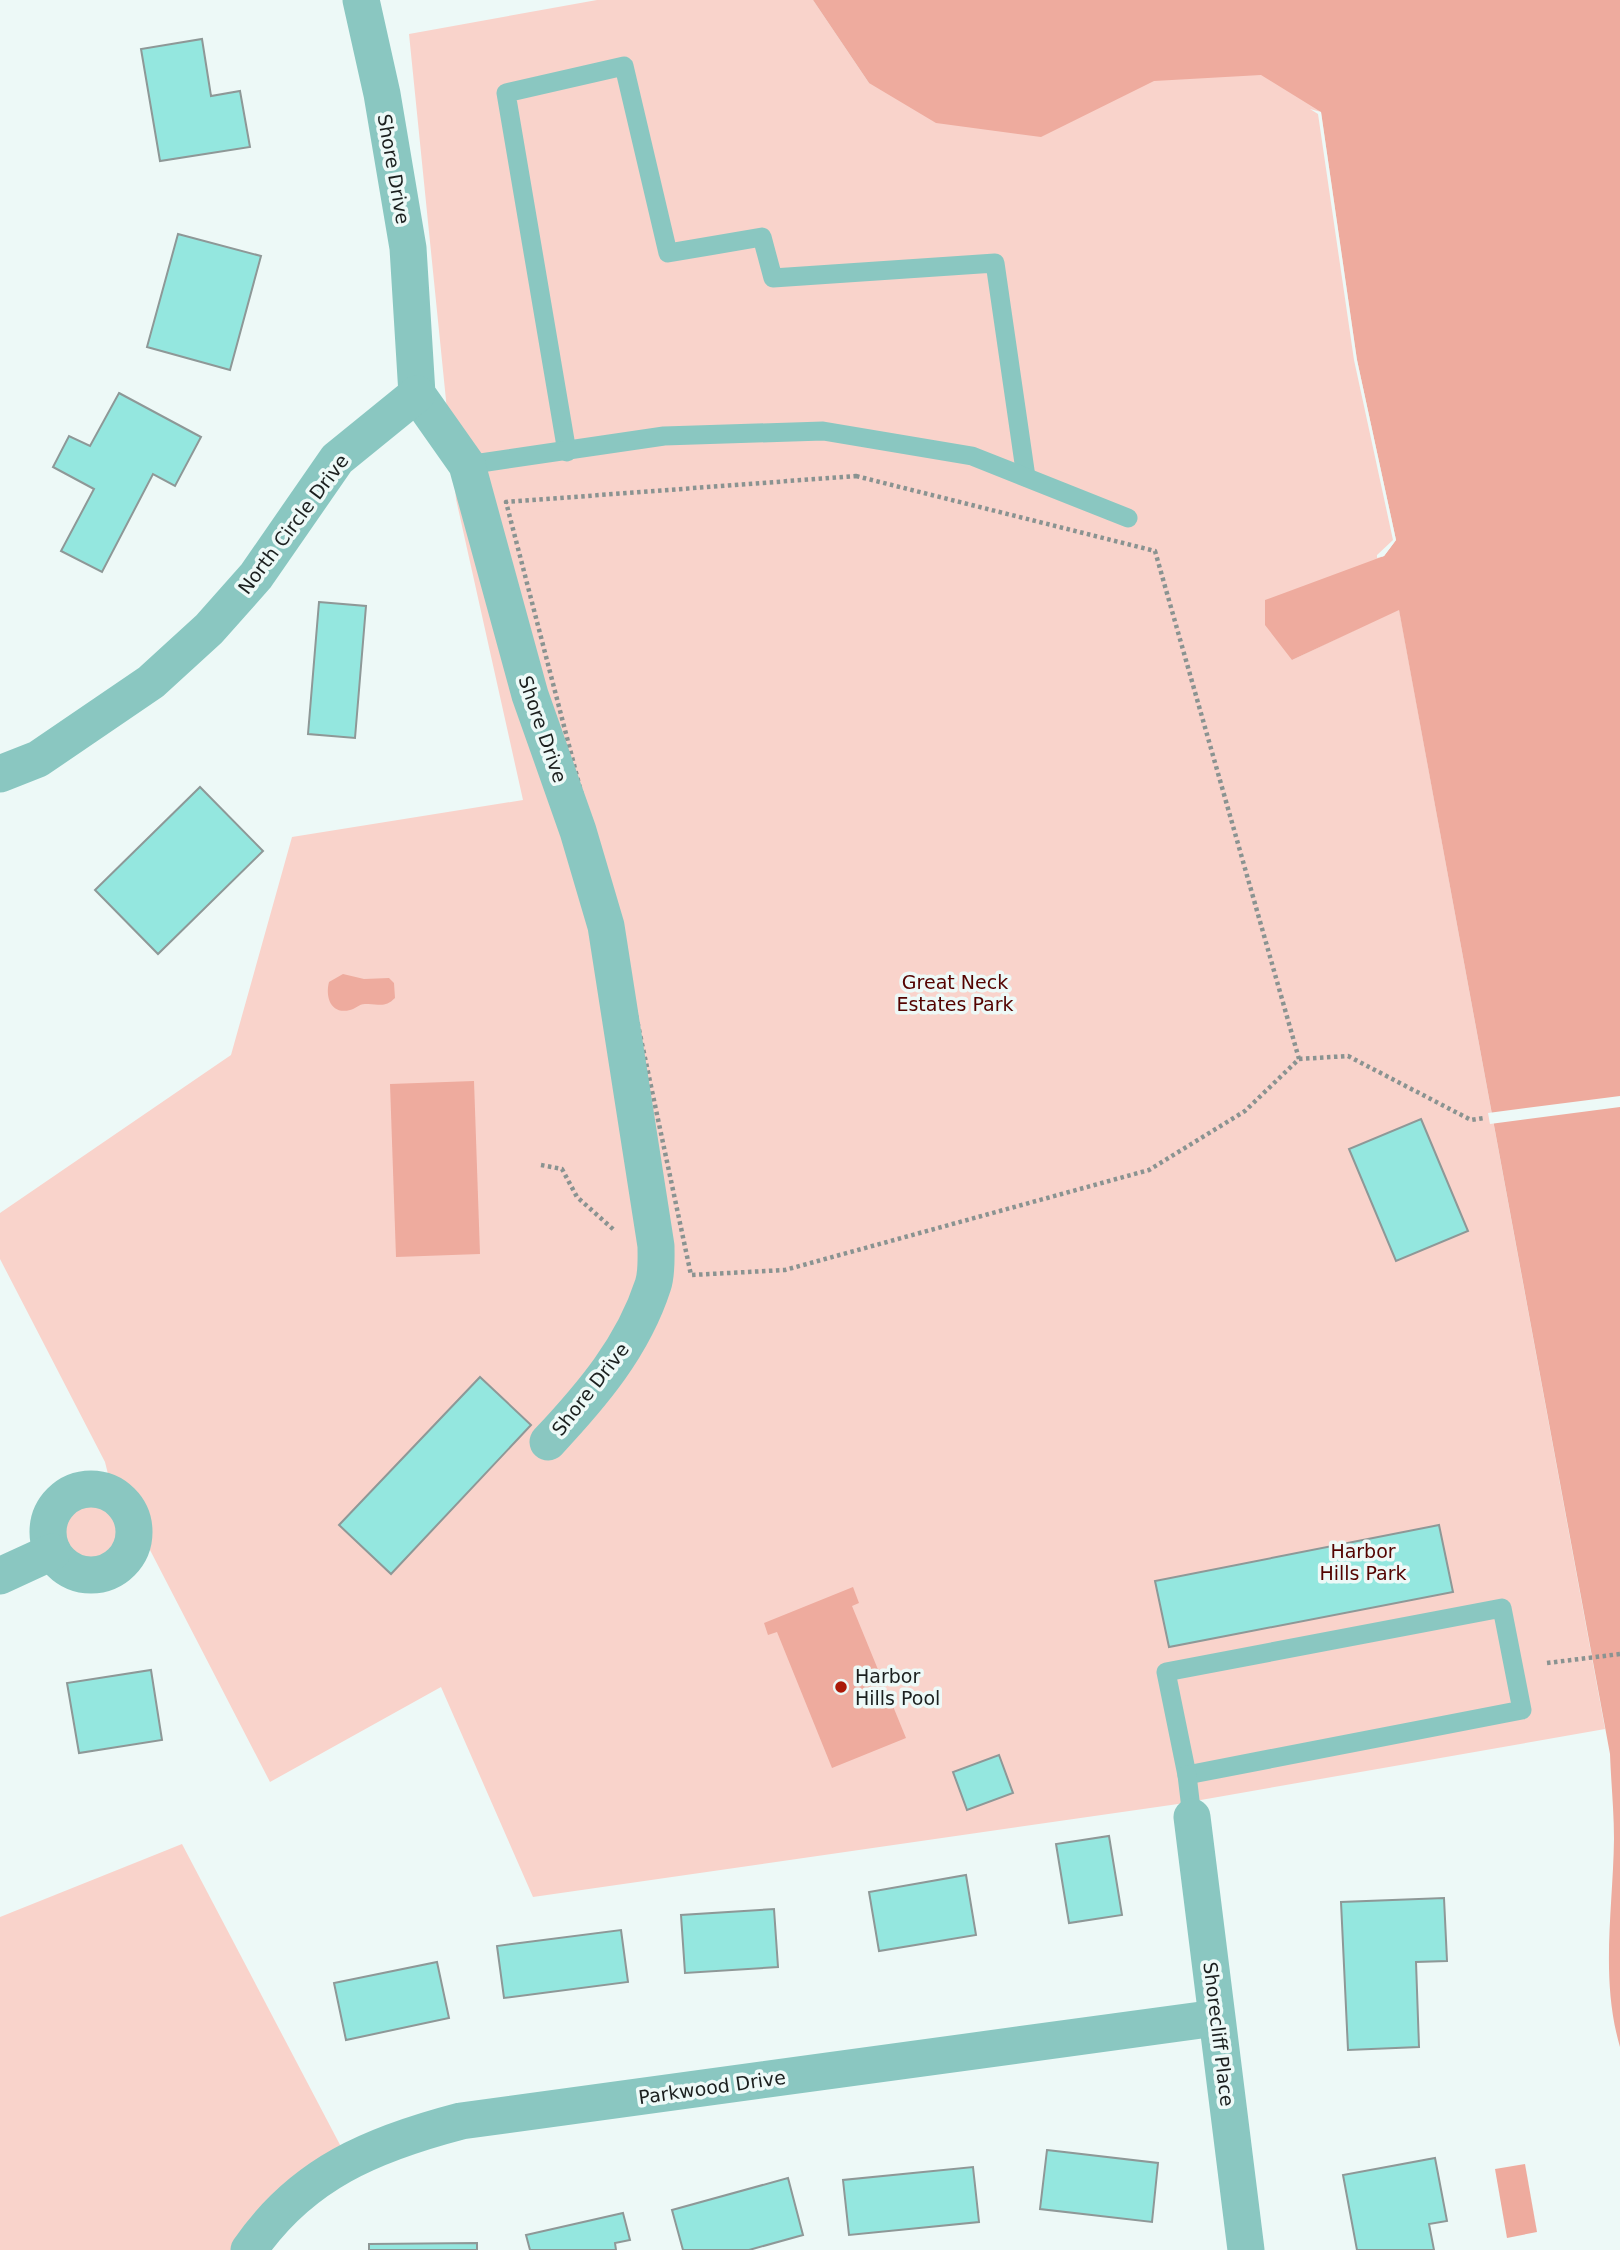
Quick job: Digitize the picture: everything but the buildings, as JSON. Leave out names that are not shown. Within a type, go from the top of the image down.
[{"type":"street","name":"Shore Drive","points":[[361,0],[382,94],[408,248],[417,394],[467,465],[530,695],[579,831],[606,926],[656,1247],[654,1282],[625,1350],[579,1409],[548,1442]]},
{"type":"street","name":"North Circle Drive","points":[[0,774],[38,759],[151,682],[209,629],[256,576],[337,459],[417,394]]},
{"type":"street","points":[[0,1576],[52,1552]]},
{"type":"street","name":"Shorecliff Place","points":[[1192,1817],[1246,2250]]},
{"type":"street","name":"Parkwood Drive","points":[[249,2250],[270,2219],[313,2181],[348,2160],[408,2135],[461,2121],[1216,2018]]},
{"type":"lane","points":[[567,452],[506,93],[624,66],[667,253],[762,237],[773,278],[995,263],[1026,477]]},
{"type":"lane","points":[[467,465],[664,436],[823,431],[972,456],[1128,518]]},
{"type":"lane","points":[[1187,1774],[1522,1710],[1502,1608],[1166,1672],[1187,1774],[1192,1817]]},
{"type":"path","points":[[1300,1059],[1155,551],[856,476],[506,502],[624,954],[691,1275],[785,1270],[1149,1170],[1245,1111],[1300,1059],[1348,1056],[1471,1120],[1484,1118]]},
{"type":"path","points":[[1547,1662],[1620,1654]]},
{"type":"green space","name":"Great Neck Estates Park","points":[[597,0],[813,0],[869,83],[1132,50],[1362,0],[1357,360],[1396,540],[1292,660],[1399,609],[1605,1729],[1178,1804],[533,1897],[441,1687],[270,1782],[150,1550],[115,1502],[105,1462],[0,1259],[0,1213],[231,1055],[292,837],[523,800],[456,499],[409,34]]},
{"type":"green space","points":[[91,1497],[111,1503],[121,1513],[127,1533],[121,1553],[111,1563],[91,1569],[71,1563],[61,1553],[55,1533],[61,1513],[71,1503]]},
{"type":"green space","points":[[182,1844],[348,2160],[249,2250],[0,2250],[0,1917]]},
{"type":"shaded area","points":[[813,0],[1620,0],[1620,2047],[1610,1995],[1609,1970],[1614,1839],[1610,1754],[1399,610],[1292,660],[1265,625],[1265,600],[1384,556],[1396,540],[1357,360],[1321,112],[1261,75],[1154,81],[1041,137],[936,123],[869,83]]},
{"type":"shaded area","points":[[343,974],[364,979],[389,978],[394,983],[395,998],[384,1004],[363,1004],[350,1010],[338,1010],[329,999],[328,988],[329,982]]},
{"type":"shaded area","points":[[474,1081],[480,1254],[396,1257],[390,1084]]},
{"type":"shaded area","points":[[853,1587],[859,1603],[852,1606],[906,1738],[832,1768],[777,1632],[768,1635],[764,1623]]},
{"type":"shaded area","points":[[1525,2164],[1537,2232],[1507,2238],[1495,2169]]},
{"type":"pier","points":[[1310,109],[1321,112],[1357,360],[1396,540],[1384,556],[1377,558],[1393,540],[1354,360],[1318,114]]},
{"type":"pier","points":[[1620,1096],[1620,1107],[1490,1124],[1488,1113]]},
{"type":"place","name":"Harbor Hills Pool","points":[[841,1687]]},
{"type":"park label","name":"Harbor Hills Park","points":[[1363,1562]]}]
